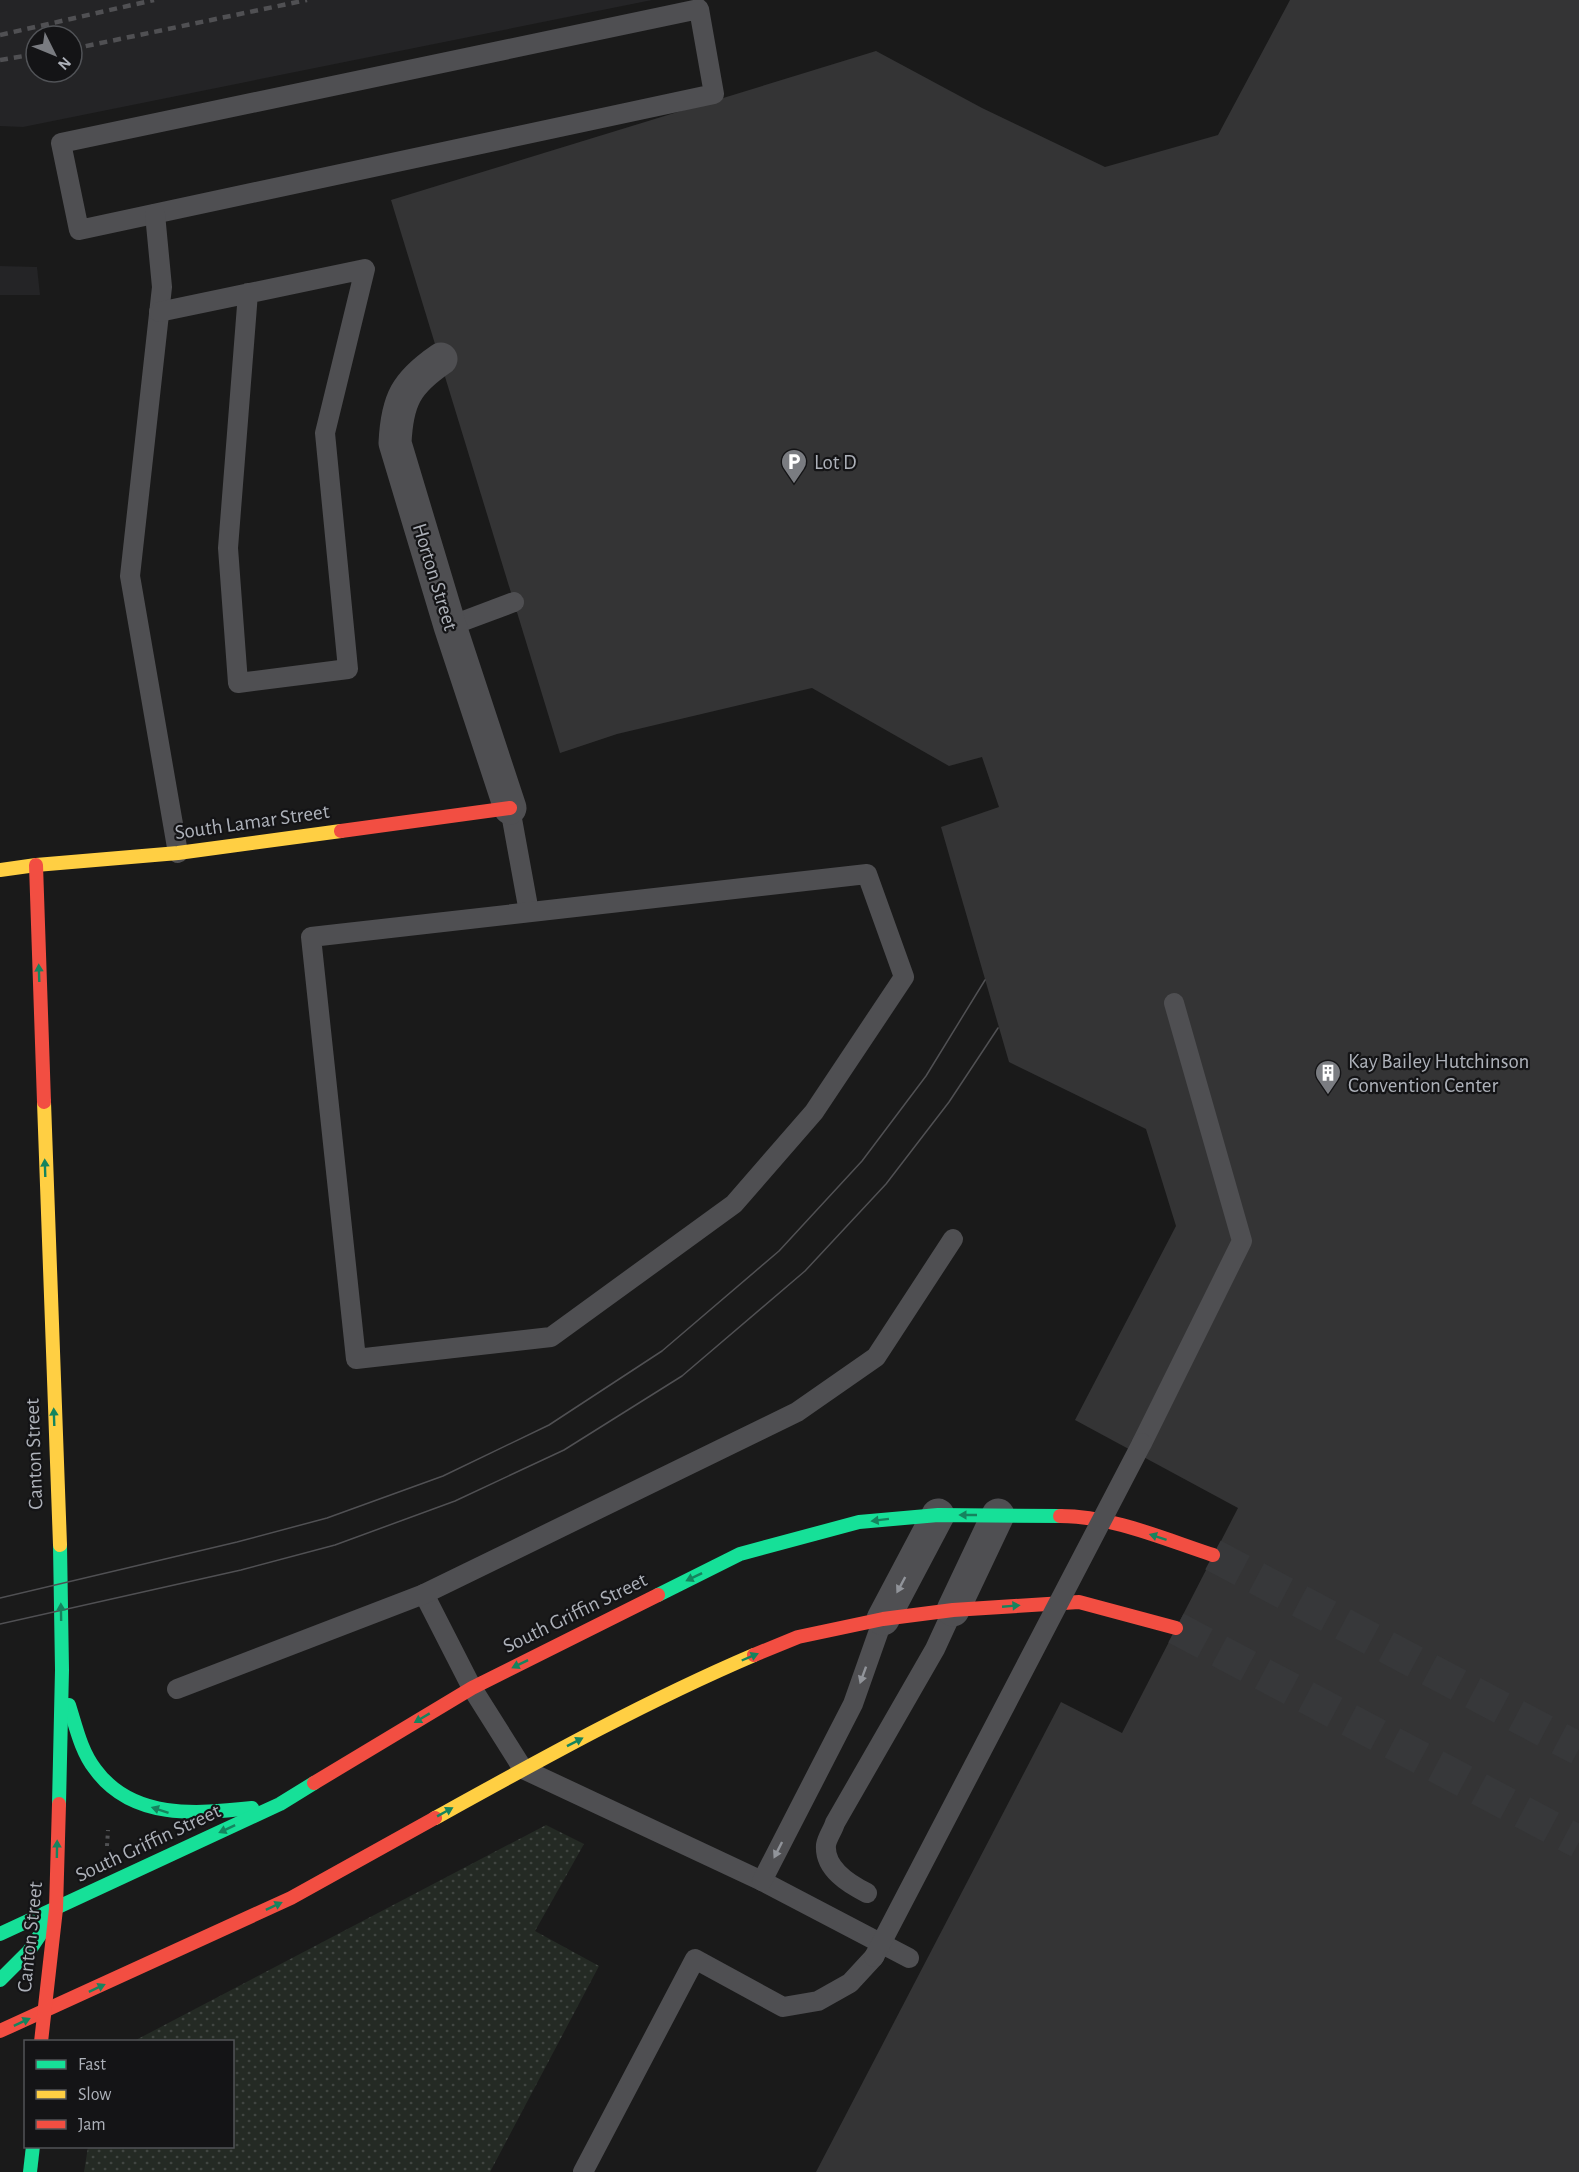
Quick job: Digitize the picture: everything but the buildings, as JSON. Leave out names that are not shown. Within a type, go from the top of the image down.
[{"type":"main road","name":"South Lamar Street","points":[[0,870],[178,853],[510,808]]},
{"type":"main road","name":"Canton Street","points":[[36,865],[62,1670],[56,1909],[41,2040]]},
{"type":"main road","name":"South Griffin Street","points":[[1,1933],[280,1804],[472,1688],[740,1554],[859,1522],[938,1515],[998,1515],[1082,1518],[1120,1525],[1213,1555]]},
{"type":"main road","points":[[0,2031],[291,1898],[523,1769],[689,1683],[798,1636],[883,1619],[953,1611],[1079,1602],[1176,1628]]},
{"type":"main road","points":[[62,1670],[75,1731],[95,1772],[121,1797],[169,1813],[213,1814],[280,1804]]},
{"type":"main road","points":[[0,1980],[16,1967],[38,1942],[56,1909]]},
{"type":"main road","points":[[30,2172],[33,2148]]},
{"type":"street","name":"Horton Street","points":[[441,359],[420,373],[405,394],[396,417],[395,443],[450,626],[510,808]]},
{"type":"street","points":[[883,1619],[938,1515]]},
{"type":"street","points":[[953,1611],[998,1515]]},
{"type":"lane","points":[[699,9],[714,94],[155,214],[79,230],[61,143],[699,9]]},
{"type":"lane","points":[[155,214],[162,287],[130,576],[178,853]]},
{"type":"lane","points":[[159,312],[248,293],[365,269],[325,433],[348,669],[238,683],[228,548],[248,293]]},
{"type":"lane","points":[[450,626],[514,602]]},
{"type":"lane","points":[[510,808],[529,912]]},
{"type":"lane","points":[[867,874],[904,977],[814,1112],[734,1204],[551,1337],[356,1359],[310,937],[529,912],[867,874]]},
{"type":"lane","points":[[584,2172],[695,1959],[783,2007],[818,2001],[850,1983],[874,1957],[1142,1443],[1242,1241],[1174,1003]]},
{"type":"lane","points":[[177,1689],[424,1594],[797,1412],[876,1357],[953,1239]]},
{"type":"lane","points":[[424,1594],[472,1688],[523,1769],[762,1881],[909,1958]]},
{"type":"lane","points":[[867,1893],[834,1870],[826,1846],[835,1823],[935,1649],[953,1611]]},
{"type":"lane","points":[[762,1881],[853,1704],[883,1619]]},
{"type":"path","points":[[107,1850],[108,1829]]},
{"type":"shaded area","points":[[0,0],[652,0],[23,127],[0,126]]},
{"type":"shaded area","points":[[0,266],[37,267],[40,295],[0,295]]},
{"type":"shaded area","points":[[546,1825],[584,1844],[535,1931],[599,1966],[490,2172],[84,2172],[88,2148],[234,2148],[234,2040],[136,2040]]},
{"type":"tunnel","points":[[1213,1555],[1579,1749]]},
{"type":"tunnel","points":[[1176,1628],[1579,1842]]},
{"type":"tram line","points":[[0,1598],[237,1542],[327,1518],[443,1476],[549,1425],[662,1351],[779,1251],[862,1161],[926,1076],[985,980]]},
{"type":"tram line","points":[[0,1624],[241,1570],[335,1545],[455,1501],[564,1450],[682,1376],[805,1271],[886,1184],[949,1102],[998,1028]]},
{"type":"railway","points":[[0,35],[154,0]]},
{"type":"railway","points":[[84,46],[307,0]]},
{"type":"railway","points":[[0,60],[24,56]]},
{"type":"traffic: fast","points":[[658,1595],[740,1554],[859,1522],[938,1515],[1060,1516]]},
{"type":"traffic: fast","points":[[59,1804],[62,1670],[60,1545]]},
{"type":"traffic: fast","points":[[69,1705],[79,1738],[90,1762],[110,1786],[127,1797],[146,1805],[187,1812],[252,1808]]},
{"type":"traffic: fast","points":[[0,1934],[280,1804],[314,1783]]},
{"type":"traffic: fast","points":[[0,1980],[29,1951],[52,1917]]},
{"type":"traffic: fast","points":[[30,2172],[33,2148]]},
{"type":"traffic: slow","points":[[0,870],[178,853],[341,831]]},
{"type":"traffic: slow","points":[[44,1102],[60,1545]]},
{"type":"traffic: slow","points":[[435,1818],[632,1712],[754,1655]]},
{"type":"traffic: jam","points":[[341,831],[510,808]]},
{"type":"traffic: jam","points":[[36,865],[44,1102]]},
{"type":"traffic: jam","points":[[1060,1516],[1118,1524],[1213,1555]]},
{"type":"traffic: jam","points":[[314,1783],[472,1688],[658,1595]]},
{"type":"traffic: jam","points":[[754,1655],[798,1637],[883,1619],[953,1610],[1079,1602],[1176,1628]]},
{"type":"traffic: jam","points":[[41,2040],[56,1909],[59,1804]]},
{"type":"traffic: jam","points":[[0,2031],[291,1898],[435,1818]]},
{"type":"place","name":"Lot D","points":[[794,485]]},
{"type":"place","name":"Kay Bailey Hutchinson Convention Center","points":[[1328,1096]]}]
